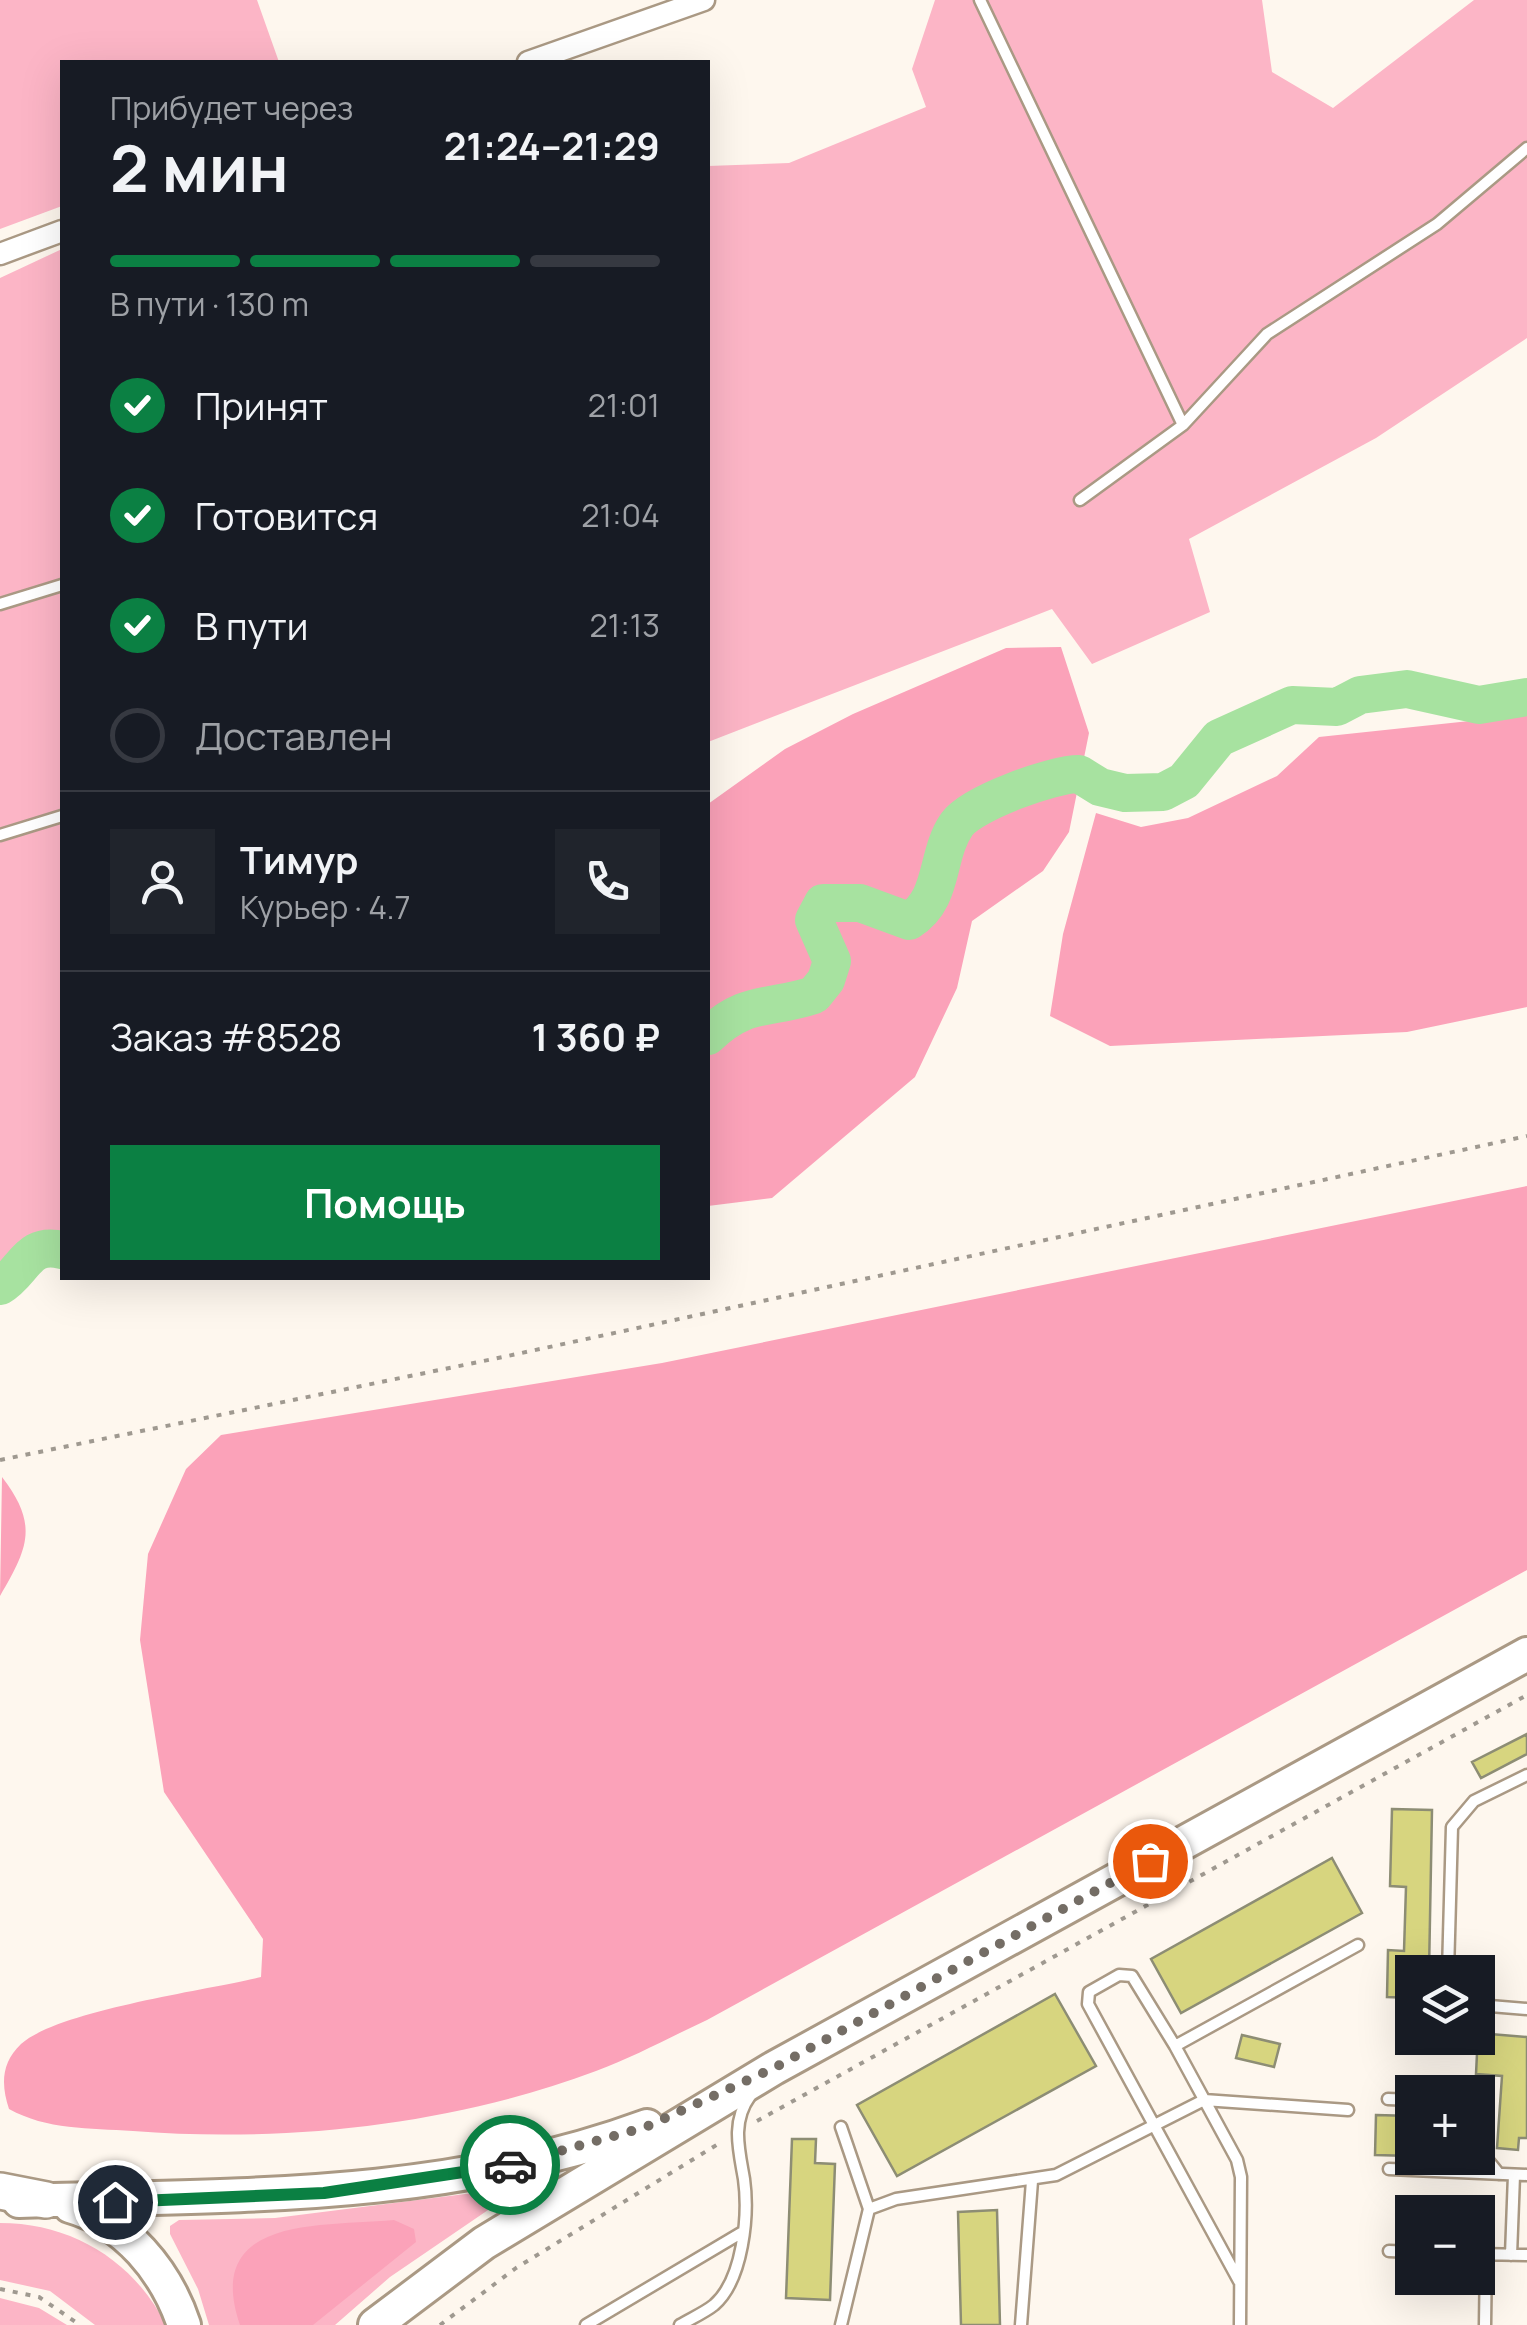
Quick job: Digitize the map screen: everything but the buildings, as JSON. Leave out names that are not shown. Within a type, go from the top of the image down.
[{"type":"highway","points":[[0,2190],[46,2200]]},
{"type":"main road","points":[[375,2325],[484,2243],[774,2068],[1527,1654]]},
{"type":"main road","points":[[0,2202],[297,2196],[473,2172],[534,2161],[646,2127],[774,2068]]},
{"type":"main road","points":[[46,2200],[102,2220],[128,2239],[159,2272],[184,2325]]},
{"type":"street","points":[[534,60],[704,0]]},
{"type":"street","points":[[0,254],[60,232]]},
{"type":"lane","points":[[980,0],[1183,425]]},
{"type":"lane","points":[[1080,500],[1183,425],[1267,334],[1436,224],[1527,148]]},
{"type":"lane","points":[[0,604],[60,586]]},
{"type":"lane","points":[[0,835],[60,817]]},
{"type":"lane","points":[[1448,1955],[1452,1827],[1474,1801],[1527,1775]]},
{"type":"lane","points":[[1174,2046],[1358,1945]]},
{"type":"lane","points":[[1240,2284],[1088,2004],[1089,1992],[1118,1975],[1132,1976],[1204,2100],[1241,2177],[1240,2325]]},
{"type":"lane","points":[[1495,2007],[1527,2008]]},
{"type":"lane","points":[[680,2325],[714,2305],[727,2289],[741,2234],[744,2185],[737,2132],[746,2100],[774,2068]]},
{"type":"lane","points":[[1388,2099],[1395,2099]]},
{"type":"lane","points":[[869,2209],[922,2195],[1056,2175],[1204,2100],[1348,2110]]},
{"type":"lane","points":[[841,2325],[869,2209],[842,2127]]},
{"type":"lane","points":[[1389,2169],[1527,2175]]},
{"type":"lane","points":[[1495,2169],[1499,2174]]},
{"type":"lane","points":[[1511,2255],[1514,2174]]},
{"type":"lane","points":[[1021,2325],[1032,2181]]},
{"type":"lane","points":[[586,2325],[741,2234]]},
{"type":"lane","points":[[1389,2251],[1395,2251]]},
{"type":"lane","points":[[1495,2254],[1527,2255]]},
{"type":"lane","points":[[1483,2295],[1484,2325]]},
{"type":"path","points":[[0,1460],[503,1357],[1527,1136]]},
{"type":"path","points":[[440,2325],[516,2268],[737,2132],[1527,1694]]},
{"type":"path","points":[[0,2289],[39,2297],[80,2325]]},
{"type":"shaded area","points":[[0,0],[257,0],[278,60],[60,60],[60,207],[0,229]]},
{"type":"shaded area","points":[[935,0],[1262,0],[1272,72],[1333,108],[1474,0],[1527,0],[1527,338],[1376,438],[1189,539],[1210,612],[1092,664],[1052,609],[710,741],[710,166],[789,163],[926,107],[912,69]]},
{"type":"shaded area","points":[[60,250],[60,1243],[35,1242],[0,1270],[0,278]]},
{"type":"shaded area","points":[[1061,647],[1089,733],[1069,832],[1043,871],[972,921],[957,988],[915,1077],[772,1198],[710,1206],[710,803],[785,749],[853,714],[1006,648]]},
{"type":"shaded area","points":[[1527,715],[1527,1007],[1407,1032],[1110,1046],[1050,1016],[1063,934],[1096,813],[1141,827],[1188,818],[1277,776],[1319,737]]},
{"type":"shaded area","points":[[1527,1186],[1527,1570],[707,2020],[596,2071],[484,2105],[427,2117],[309,2132],[191,2134],[84,2128],[38,2121],[9,2109],[4,2083],[6,2067],[14,2051],[40,2032],[100,2011],[261,1977],[263,1939],[164,1792],[140,1640],[148,1554],[186,1469],[221,1435],[662,1363]]},
{"type":"shaded area","points":[[2,1477],[21,1509],[25,1536],[23,1550],[0,1596]]},
{"type":"shaded area","points":[[489,2191],[500,2194],[491,2208],[390,2277],[335,2325],[209,2325],[198,2289],[170,2234],[170,2226],[179,2220],[275,2218]]},
{"type":"shaded area","points":[[394,2220],[414,2229],[416,2242],[313,2325],[240,2325],[233,2289],[238,2263],[254,2245],[304,2227]]},
{"type":"shaded area","points":[[0,2223],[52,2230],[98,2250],[137,2282],[166,2325],[95,2325],[50,2291],[0,2280]]},
{"type":"shaded area","points":[[0,2298],[39,2308],[67,2325],[0,2325]]},
{"type":"waterway","points":[[710,1034],[746,1011],[814,995],[826,980],[832,961],[814,920],[823,903],[860,903],[909,921],[929,901],[957,824],[979,807],[1014,791],[1079,774],[1100,787],[1125,793],[1163,792],[1184,781],[1219,738],[1292,705],[1337,707],[1360,695],[1407,689],[1479,705],[1527,697]]},
{"type":"waterway","points":[[0,1286],[33,1254],[50,1248],[60,1250]]},
{"type":"way so far","points":[[510,2165],[646,2127],[774,2068],[1150,1861]]},
{"type":"route","points":[[115,2202],[297,2196],[379,2188],[510,2165]]}]
